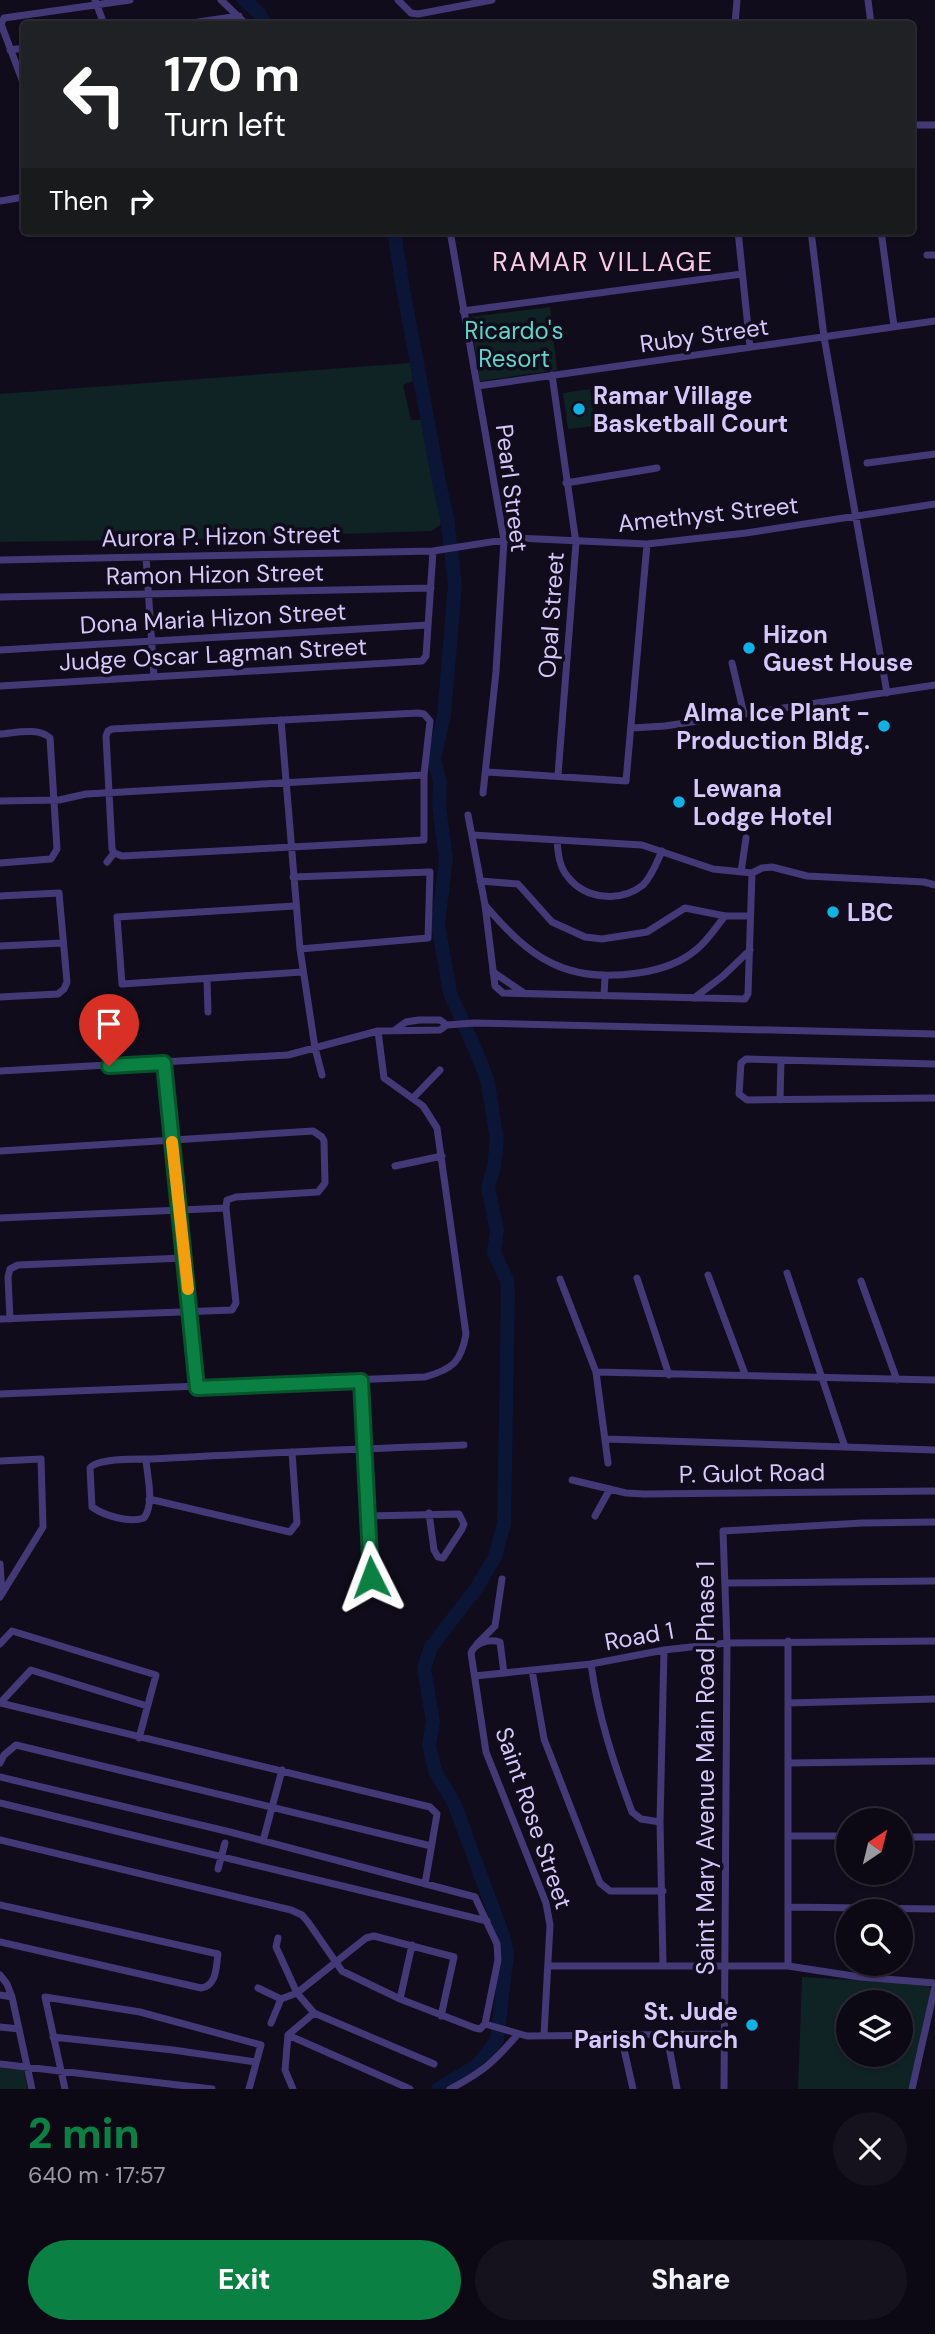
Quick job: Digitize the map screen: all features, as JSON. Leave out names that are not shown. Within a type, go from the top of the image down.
[{"type":"street","points":[[21,74],[1,24],[4,18],[130,0]]},
{"type":"street","points":[[221,0],[243,21]]},
{"type":"street","points":[[398,0],[411,13],[426,14],[492,0]]},
{"type":"street","points":[[735,21],[737,0]]},
{"type":"street","points":[[868,0],[871,21]]},
{"type":"street","points":[[96,3],[103,21]]},
{"type":"street","points":[[205,21],[239,16]]},
{"type":"street","points":[[10,50],[21,48]]},
{"type":"street","points":[[915,125],[935,125]]},
{"type":"street","points":[[0,201],[21,198]]},
{"type":"street","name":"Pearl Street","points":[[451,235],[505,540],[487,772],[483,793]]},
{"type":"street","points":[[738,235],[750,347]]},
{"type":"street","points":[[811,235],[824,337],[887,693]]},
{"type":"street","points":[[882,235],[894,326]]},
{"type":"street","points":[[463,311],[742,274]]},
{"type":"street","name":"Ruby Street","points":[[478,386],[935,321]]},
{"type":"street","name":"Opal Street","points":[[552,375],[576,543],[558,775]]},
{"type":"street","points":[[867,463],[935,454]]},
{"type":"street","points":[[566,483],[657,468]]},
{"type":"street","name":"Amethyst Street","points":[[442,549],[529,538],[576,543],[648,544],[746,533],[935,504]]},
{"type":"street","points":[[487,772],[626,781],[648,544]]},
{"type":"street","name":"Aurora P. Hizon Street","points":[[0,560],[442,549]]},
{"type":"street","points":[[428,625],[433,551]]},
{"type":"street","points":[[146,557],[154,677]]},
{"type":"street","name":"Ramon Hizon Street","points":[[0,597],[431,588]]},
{"type":"street","name":"Dona Maria Hizon Street","points":[[0,649],[428,625]]},
{"type":"street","name":"Judge Oscar Lagman Street","points":[[0,686],[422,661],[426,656],[428,625]]},
{"type":"street","points":[[732,663],[744,714]]},
{"type":"street","points":[[632,728],[665,726],[935,685]]},
{"type":"street","points":[[424,714],[430,722],[424,775],[425,839],[122,856],[114,853],[110,844],[106,736],[112,729],[281,720],[424,714]]},
{"type":"street","points":[[281,720],[302,972],[322,1075]]},
{"type":"street","points":[[0,734],[48,734],[51,743],[57,853],[51,859],[0,863]]},
{"type":"street","points":[[0,801],[424,775]]},
{"type":"street","points":[[468,815],[485,905],[493,972],[497,990],[503,993],[745,999],[748,994],[752,873]]},
{"type":"street","points":[[473,835],[642,845],[713,869],[741,872],[752,873],[772,867],[807,876],[935,884]]},
{"type":"street","points":[[741,872],[746,838]]},
{"type":"street","points":[[557,840],[561,864],[567,876],[580,888],[602,896],[620,895],[643,884],[653,872],[662,851]]},
{"type":"street","points":[[107,862],[114,853]]},
{"type":"street","points":[[293,877],[430,872],[428,938],[409,942],[300,949]]},
{"type":"street","points":[[480,881],[518,884],[551,922],[571,932],[593,938],[647,932],[685,908],[725,916],[750,916]]},
{"type":"street","points":[[0,896],[59,893],[67,982],[58,994],[0,997]]},
{"type":"street","points":[[485,905],[521,944],[556,966],[582,974],[605,977],[670,966],[698,949],[725,916]]},
{"type":"street","points":[[295,906],[117,917],[122,984],[302,972]]},
{"type":"street","points":[[0,946],[63,943]]},
{"type":"street","points":[[693,998],[723,976],[750,950]]},
{"type":"street","points":[[493,972],[524,994]]},
{"type":"street","points":[[604,996],[605,977]]},
{"type":"street","points":[[207,980],[208,1012]]},
{"type":"street","points":[[0,1071],[288,1055],[378,1031],[396,1029],[406,1021],[419,1020],[440,1020],[447,1025],[474,1023],[935,1034]]},
{"type":"street","points":[[0,1394],[425,1377],[441,1373],[456,1363],[466,1334],[442,1156],[434,1122],[423,1106],[384,1078],[378,1031]]},
{"type":"street","points":[[780,1100],[781,1060]]},
{"type":"street","points":[[935,1064],[742,1061],[738,1094],[747,1100],[935,1098]]},
{"type":"street","points":[[164,1063],[197,1388]]},
{"type":"street","points":[[413,1098],[440,1070]]},
{"type":"street","points":[[0,1152],[313,1131],[322,1137],[325,1184],[321,1190],[230,1198],[226,1203],[236,1305],[232,1310],[0,1319]]},
{"type":"street","points":[[395,1166],[442,1156]]},
{"type":"street","points":[[0,1218],[226,1208]]},
{"type":"street","points":[[10,1319],[8,1277],[10,1269],[18,1265],[184,1258]]},
{"type":"street","points":[[788,1273],[845,1447]]},
{"type":"street","points":[[708,1275],[745,1374]]},
{"type":"street","points":[[637,1278],[669,1375]]},
{"type":"street","points":[[560,1279],[596,1372],[608,1463]]},
{"type":"street","points":[[862,1281],[897,1380]]},
{"type":"street","points":[[596,1372],[935,1380]]},
{"type":"street","points":[[361,1381],[371,1577]]},
{"type":"street","points":[[606,1439],[935,1450]]},
{"type":"street","points":[[146,1459],[149,1511],[144,1518],[139,1520],[102,1513],[92,1507],[91,1465],[97,1462],[146,1459],[363,1448],[464,1445]]},
{"type":"street","points":[[149,1499],[290,1532],[297,1522],[292,1452]]},
{"type":"street","points":[[0,1461],[41,1459],[44,1523],[1,1595]]},
{"type":"street","name":"P. Gulot Road","points":[[572,1480],[644,1494],[935,1490]]},
{"type":"street","points":[[595,1516],[610,1489]]},
{"type":"street","points":[[368,1516],[429,1513],[459,1514],[463,1521],[462,1529],[443,1558],[438,1557],[434,1549],[429,1513]]},
{"type":"street","name":"Saint Mary Avenue Main Road Phase 1","points":[[724,2089],[727,1643],[723,1531],[935,1522]]},
{"type":"street","points":[[0,1564],[1,1595]]},
{"type":"street","points":[[477,1644],[495,1626],[502,1579]]},
{"type":"street","points":[[726,1583],[935,1581]]},
{"type":"street","points":[[0,1644],[12,1631],[156,1675],[139,1738]]},
{"type":"street","points":[[477,1644],[497,1640],[502,1644],[504,1673]]},
{"type":"street","points":[[788,1641],[788,1966]]},
{"type":"street","name":"Road 1","points":[[475,1676],[591,1664],[664,1650],[727,1643],[935,1641]]},
{"type":"street","name":"Saint Rose Street","points":[[477,1644],[471,1653],[486,1752],[545,1903],[551,1925],[544,2035]]},
{"type":"street","points":[[663,1965],[660,1822],[664,1650]]},
{"type":"street","points":[[591,1664],[606,1737],[632,1812],[641,1819],[660,1822]]},
{"type":"street","points":[[147,1706],[30,1670],[0,1703],[430,1807],[438,1814],[425,1884]]},
{"type":"street","points":[[533,1670],[544,1739],[600,1883],[610,1891],[663,1891]]},
{"type":"street","points":[[788,1703],[935,1699]]},
{"type":"street","points":[[0,1763],[4,1755],[16,1745],[431,1846]]},
{"type":"street","points":[[789,1763],[935,1760]]},
{"type":"street","points":[[263,1841],[282,1770]]},
{"type":"street","points":[[0,1777],[263,1841],[475,1897],[495,1935],[498,1960],[485,2024],[480,2029],[441,2016],[342,1971],[309,1922],[291,1910],[0,1840]]},
{"type":"street","points":[[0,1803],[487,1922]]},
{"type":"street","points":[[788,1836],[836,1836]]},
{"type":"street","points":[[914,1837],[935,1837]]},
{"type":"street","points":[[218,1870],[225,1843]]},
{"type":"street","points":[[0,1905],[218,1954],[213,1982],[201,1989],[0,1942]]},
{"type":"street","points":[[789,1907],[935,1909]]},
{"type":"street","points":[[258,1988],[281,1999],[297,1993],[366,1938],[374,1936],[454,1957],[441,2016]]},
{"type":"street","points":[[278,1938],[276,1947],[297,1993],[314,2013],[434,2064]]},
{"type":"street","points":[[400,1999],[412,1945]]},
{"type":"street","points":[[549,1966],[788,1966],[935,1985],[912,2089]]},
{"type":"street","points":[[0,1975],[12,1997],[32,2089]]},
{"type":"street","points":[[0,1995],[12,1997]]},
{"type":"street","points":[[65,2089],[45,1997],[140,2012],[261,2045],[249,2089]]},
{"type":"street","points":[[271,2023],[281,1999]]},
{"type":"street","points":[[293,2089],[285,2070],[288,2035],[314,2013]]},
{"type":"street","points":[[485,2024],[518,2034],[723,2034]]},
{"type":"street","points":[[0,2027],[19,2029]]},
{"type":"street","points":[[450,2089],[489,2067],[518,2034]]},
{"type":"street","points":[[288,2035],[410,2089]]},
{"type":"street","points":[[621,2036],[633,2089]]},
{"type":"street","points":[[667,2036],[677,2089]]},
{"type":"street","points":[[53,2037],[256,2062]]},
{"type":"street","points":[[0,2064],[212,2089]]},
{"type":"green space","name":"Ricardo's Resort","points":[[550,307],[557,370],[480,381],[470,317]]},
{"type":"green space","points":[[410,363],[413,381],[403,385],[411,420],[421,420],[446,521],[431,531],[0,542],[0,394]]},
{"type":"green space","name":"Ramar Village Basketball Court","points":[[590,389],[595,426],[568,429],[563,393]]},
{"type":"green space","points":[[802,1977],[926,1984],[932,1990],[909,2089],[798,2089]]},
{"type":"green space","points":[[0,2068],[24,2070],[28,2089],[0,2089]]},
{"type":"water","points":[[512,323],[513,335],[495,336],[494,324]]},
{"type":"waterway","points":[[244,0],[259,13],[263,21]]},
{"type":"waterway","points":[[395,235],[447,517],[455,585],[444,715],[434,759],[440,782],[439,806],[446,859],[438,924],[450,993],[487,1080],[497,1141],[488,1188],[497,1230],[494,1253],[507,1280],[508,1293],[504,1524],[495,1557],[476,1589],[431,1647],[424,1668],[433,1722],[429,1745],[435,1771],[454,1803],[503,1936],[507,1954],[497,2040],[478,2065],[438,2089]]},
{"type":"slow traffic","points":[[172,1142],[188,1289]]},
{"type":"place","name":"Ramar Village Basketball Court","points":[[579,409]]},
{"type":"place","name":"Hizon Guest House","points":[[749,648]]},
{"type":"place","name":"Alma Ice Plant - Production Bldg.","points":[[884,726]]},
{"type":"place","name":"Lewana Lodge Hotel","points":[[679,802]]},
{"type":"place","name":"LBC","points":[[833,912]]},
{"type":"place","name":"St. Jude Parish Church","points":[[752,2025]]},
{"type":"district","name":"RAMAR VILLAGE","points":[[603,262]]},
{"type":"route","points":[[109,1066],[164,1063],[197,1388],[361,1381],[371,1577]]}]
